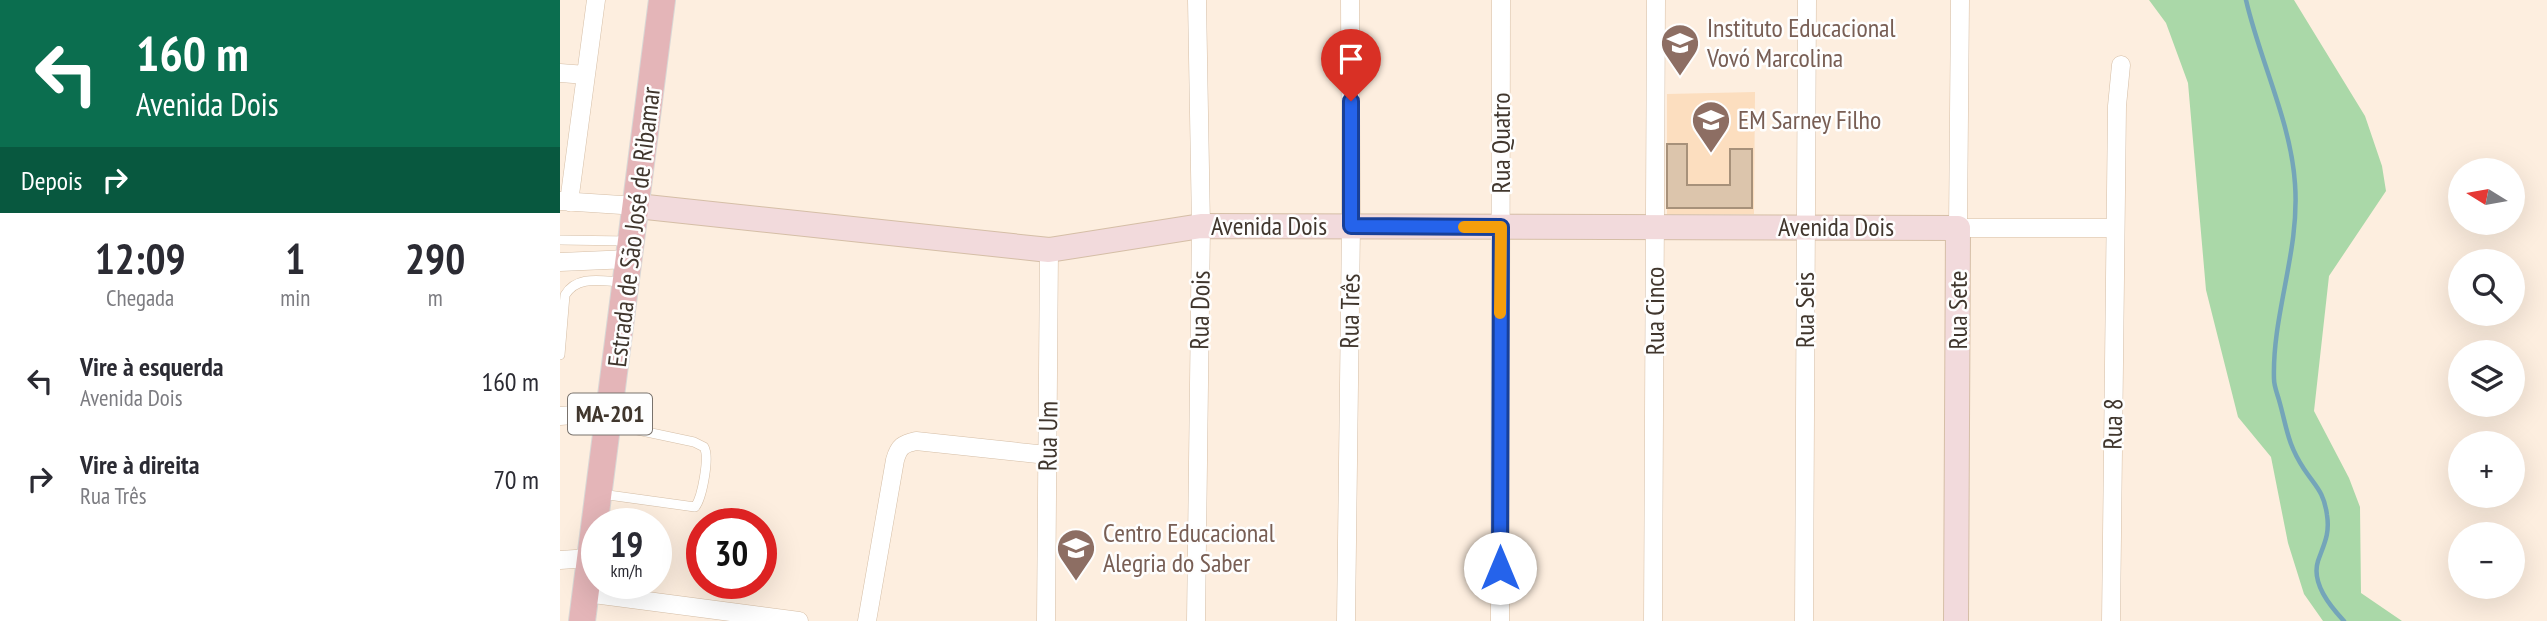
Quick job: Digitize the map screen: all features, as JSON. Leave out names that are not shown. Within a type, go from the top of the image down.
[{"type":"main road","name":"Estrada de São José de Ribamar","points":[[597,508],[662,0]]},
{"type":"main road","name":"Estrada de São José de Ribamar","points":[[582,621],[585,599]]},
{"type":"street","points":[[596,0],[564,201],[637,206]]},
{"type":"street","name":"Rua Dois","points":[[1196,0],[1201,226],[1196,621]]},
{"type":"street","name":"Rua Três","points":[[1346,621],[1351,226],[1350,0]]},
{"type":"street","name":"Rua Quatro","points":[[1500,621],[1501,0]]},
{"type":"street","name":"Rua Cinco","points":[[1653,621],[1656,0]]},
{"type":"street","name":"Rua Seis","points":[[1804,621],[1807,0]]},
{"type":"street","name":"Rua Sete","points":[[1956,621],[1960,0]]},
{"type":"street","name":"Rua 8","points":[[2111,621],[2117,98],[2121,65]]},
{"type":"street","points":[[560,73],[586,75]]},
{"type":"street","name":"Avenida Dois","points":[[637,206],[1049,250],[1201,226],[2115,228]]},
{"type":"street","name":"Rua Um","points":[[1046,621],[1049,250]]},
{"type":"street","points":[[560,262],[630,261]]},
{"type":"street","points":[[560,416],[609,418]]},
{"type":"street","points":[[867,621],[898,449],[904,443],[916,441],[1047,455]]},
{"type":"street","points":[[560,560],[581,559]]},
{"type":"street","points":[[632,599],[799,621]]},
{"type":"lane","points":[[560,240],[630,261]]},
{"type":"lane","points":[[560,355],[565,295],[570,287],[630,261]]},
{"type":"lane","points":[[599,493],[695,507],[700,499],[706,458],[704,447],[694,442],[609,418]]},
{"type":"shaded area","name":"EM Sarney Filho","points":[[1755,92],[1754,214],[1667,214],[1667,94]]},
{"type":"green space","points":[[2149,0],[2294,0],[2365,116],[2382,166],[2386,191],[2329,276],[2314,411],[2349,478],[2360,507],[2361,593],[2402,621],[2323,621],[2304,594],[2288,543],[2271,457],[2238,417],[2206,290],[2188,83],[2166,23]]},
{"type":"building","points":[[1667,144],[1687,144],[1687,185],[1730,185],[1730,149],[1752,149],[1752,208],[1667,208]]},
{"type":"waterway","points":[[2246,0],[2288,138],[2295,184],[2294,234],[2277,331],[2274,384],[2294,451],[2324,501],[2328,528],[2318,561],[2317,578],[2328,601],[2344,621]]},
{"type":"slow traffic","points":[[1464,227],[1501,227],[1500,313]]},
{"type":"place","name":"Instituto Educacional Vovó Marcolina","points":[[1680,77]]},
{"type":"place","name":"EM Sarney Filho","points":[[1711,154]]},
{"type":"place","name":"Centro Educacional Alegria do Saber","points":[[1076,582]]},
{"type":"route","points":[[1351,101],[1351,226],[1501,227],[1500,568]]}]
